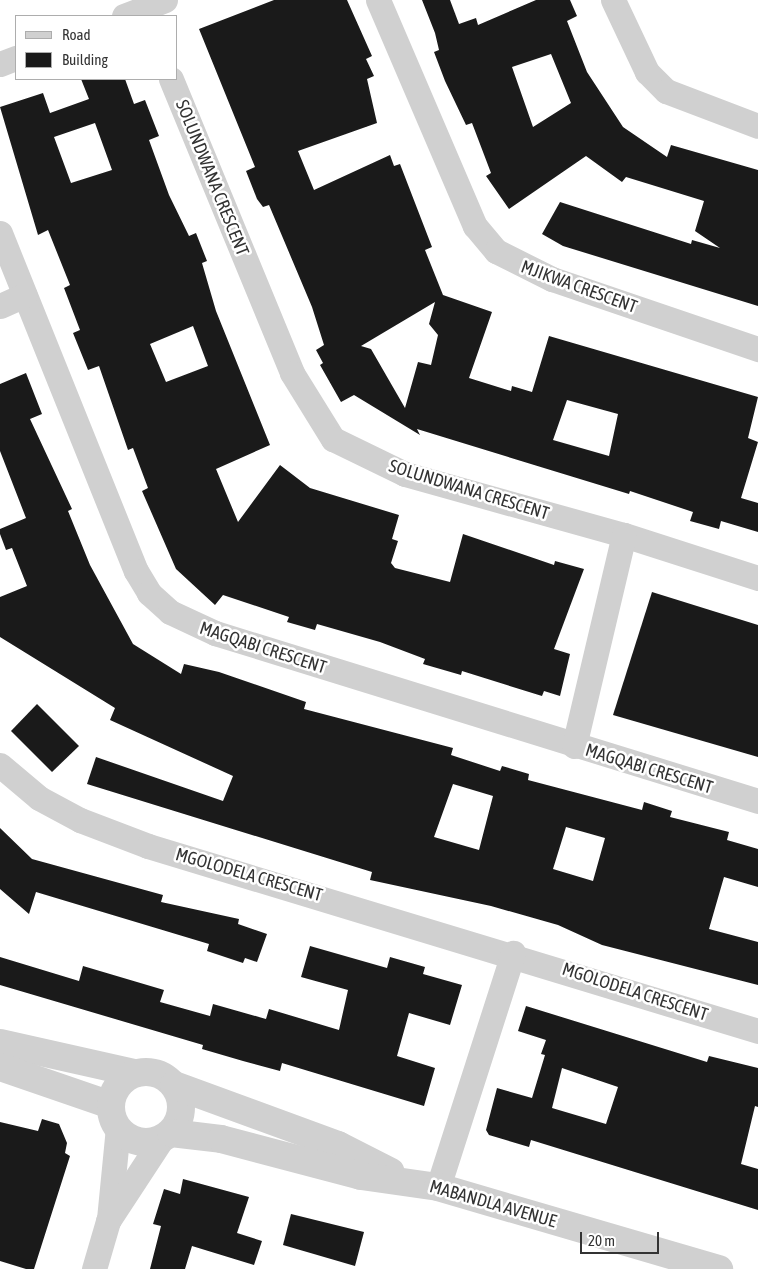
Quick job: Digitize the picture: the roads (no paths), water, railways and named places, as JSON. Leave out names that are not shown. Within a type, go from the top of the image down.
[{"type":"street","points":[[137,14],[165,0]]},
{"type":"street","name":"MJIKWA CRESCENT","points":[[378,0],[475,226],[496,251],[552,279],[758,349]]},
{"type":"street","points":[[613,0],[647,72],[666,91],[758,126]]},
{"type":"street","points":[[0,64],[15,58]]},
{"type":"street","name":"SOLUNDWANA CRESCENT","points":[[171,80],[292,373],[333,438],[405,474],[624,535],[758,578]]},
{"type":"street","name":"MAGQABI CRESCENT","points":[[0,233],[136,571],[149,593],[170,612],[215,633],[574,746],[758,801]]},
{"type":"street","points":[[0,306],[25,295]]},
{"type":"street","points":[[574,746],[624,535]]},
{"type":"street","name":"MGOLODELA CRESCENT","points":[[0,765],[38,798],[80,820],[148,846],[513,953],[758,1031]]},
{"type":"street","points":[[438,1187],[513,953]]},
{"type":"street","points":[[0,1043],[134,1073],[154,1073],[174,1085],[182,1110],[108,1221]]},
{"type":"street","points":[[0,1067],[114,1116],[137,1142],[166,1136]]},
{"type":"street","points":[[94,1269],[108,1221],[114,1116],[121,1083],[134,1073]]},
{"type":"street","name":"MABANDLA AVENUE","points":[[174,1085],[338,1145],[410,1181]]},
{"type":"street","name":"MABANDLA AVENUE","points":[[166,1136],[221,1140],[361,1176],[410,1181],[438,1187],[719,1269]]}]
